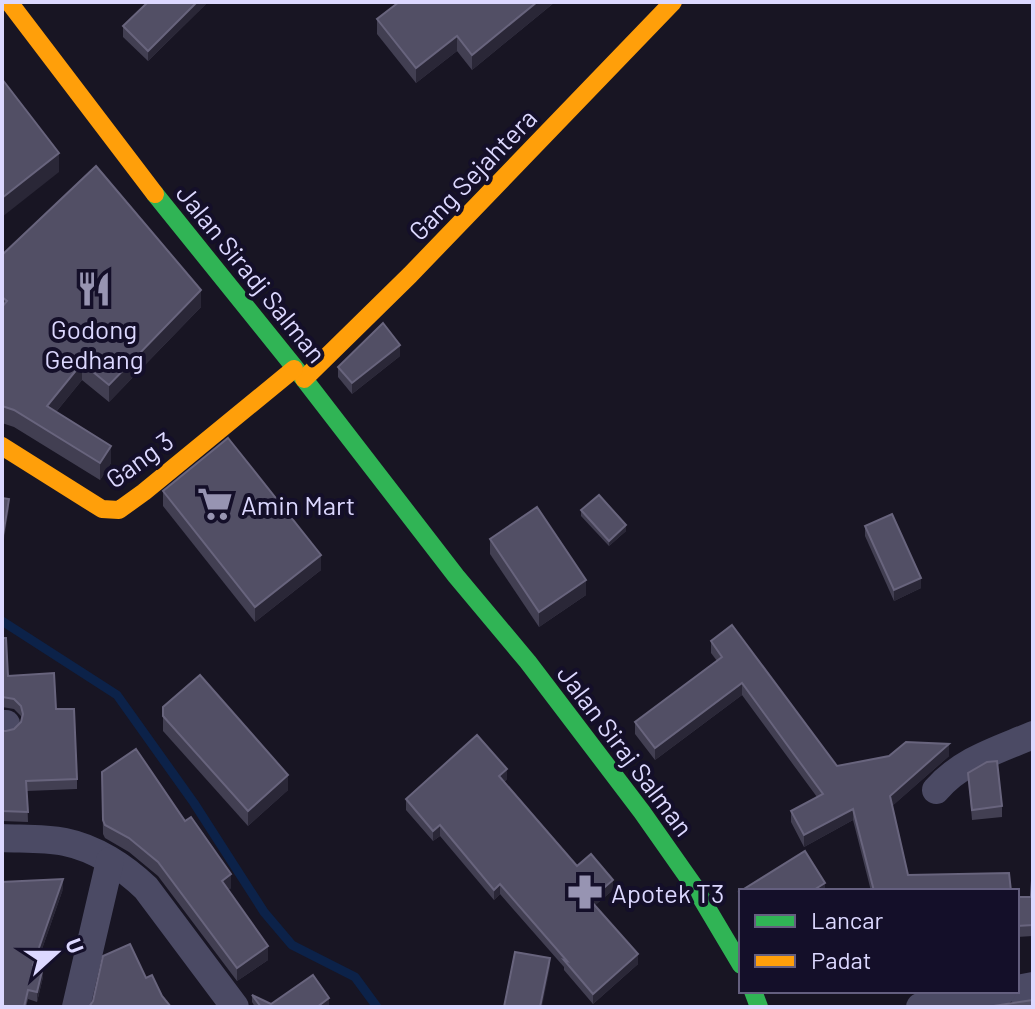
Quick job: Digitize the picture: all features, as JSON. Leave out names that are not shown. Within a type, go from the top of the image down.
[{"type":"street","name":"Jalan Siradj Salman","points":[[9,2],[156,195],[456,576]]},
{"type":"street","name":"Gang Sejahtera","points":[[299,374],[410,275],[673,2]]},
{"type":"street","name":"Gang 3","points":[[2,446],[102,509],[119,510],[299,374]]},
{"type":"street","name":"Jalan Siraj Salman","points":[[456,576],[528,662],[642,812],[694,886],[739,962]]},
{"type":"street","points":[[936,790],[961,767],[1033,735]]},
{"type":"street","points":[[2,838],[66,842],[81,846],[129,872],[146,888],[235,1007]]},
{"type":"street","points":[[76,1007],[110,861]]},
{"type":"street","points":[[920,1007],[992,993]]},
{"type":"building","points":[[148,2],[197,2],[148,51],[123,26]]},
{"type":"building","points":[[399,2],[537,2],[472,55],[457,36],[416,68],[377,19]]},
{"type":"building","points":[[2,79],[59,153],[2,198]]},
{"type":"building","name":"Godong Gedhang","points":[[96,166],[201,290],[109,385],[82,363],[47,406],[111,446],[100,463],[14,410],[2,406],[2,307],[7,301],[2,297],[2,255]]},
{"type":"building","points":[[383,323],[400,345],[352,383],[338,367]]},
{"type":"building","points":[[228,438],[321,555],[255,607],[163,491]]},
{"type":"building","points":[[599,495],[626,525],[609,541],[581,510]]},
{"type":"building","points":[[2,498],[9,499],[2,541]]},
{"type":"building","points":[[537,507],[586,580],[539,612],[490,539]]},
{"type":"building","points":[[892,514],[921,578],[894,590],[865,526]]},
{"type":"building","points":[[732,625],[837,766],[889,756],[906,742],[949,744],[890,796],[908,875],[1009,873],[1011,889],[873,889],[853,809],[804,835],[791,811],[823,794],[742,683],[655,748],[635,722],[722,657],[711,641]]},
{"type":"building","points":[[2,638],[6,638],[8,676],[54,673],[56,709],[74,709],[77,779],[26,781],[28,812],[2,811],[2,731],[14,729],[21,722],[23,714],[21,706],[14,699],[2,697]]},
{"type":"building","points":[[200,675],[288,775],[248,811],[163,716],[163,707]]},
{"type":"building","points":[[477,735],[507,769],[499,776],[577,866],[591,854],[613,880],[590,900],[638,954],[593,994],[500,884],[494,890],[440,825],[433,831],[406,799]]},
{"type":"building","points":[[136,749],[185,821],[191,817],[231,874],[222,881],[268,946],[237,968],[158,862],[129,838],[105,825],[102,772]]},
{"type":"building","points":[[997,761],[1002,806],[972,810],[968,773],[987,762]]},
{"type":"building","points":[[805,851],[825,883],[815,889],[744,889]]},
{"type":"building","points":[[1033,864],[1033,925],[1019,926],[1019,897],[1031,897]]},
{"type":"building","points":[[63,879],[33,965],[43,967],[37,992],[28,990],[24,1007],[2,1007],[2,882]]},
{"type":"building","points":[[130,944],[146,978],[152,975],[171,1007],[89,1007],[103,956]]},
{"type":"building","points":[[515,952],[550,958],[540,1007],[504,1007]]},
{"type":"building","points":[[313,975],[329,998],[317,1007],[261,1007],[252,995],[271,1004]]},
{"type":"building","points":[[1033,1000],[1033,1007],[987,1007]]},
{"type":"waterway","points":[[2,621],[117,695],[194,803],[264,912],[292,945],[355,977],[377,1007]]},
{"type":"traffic: fast","points":[[155,194],[304,379],[456,576],[528,662],[642,812],[694,886],[739,962]]},
{"type":"traffic: fast","points":[[754,993],[759,1007]]},
{"type":"traffic: slow","points":[[9,2],[155,194]]},
{"type":"traffic: slow","points":[[304,379],[410,275],[673,2]]},
{"type":"traffic: slow","points":[[2,446],[102,509],[119,510],[294,369]]},
{"type":"place","name":"Godong Gedhang","points":[[94,289]]},
{"type":"place","name":"Amin Mart","points":[[215,504]]},
{"type":"place","name":"Apotek T3","points":[[585,892]]}]
